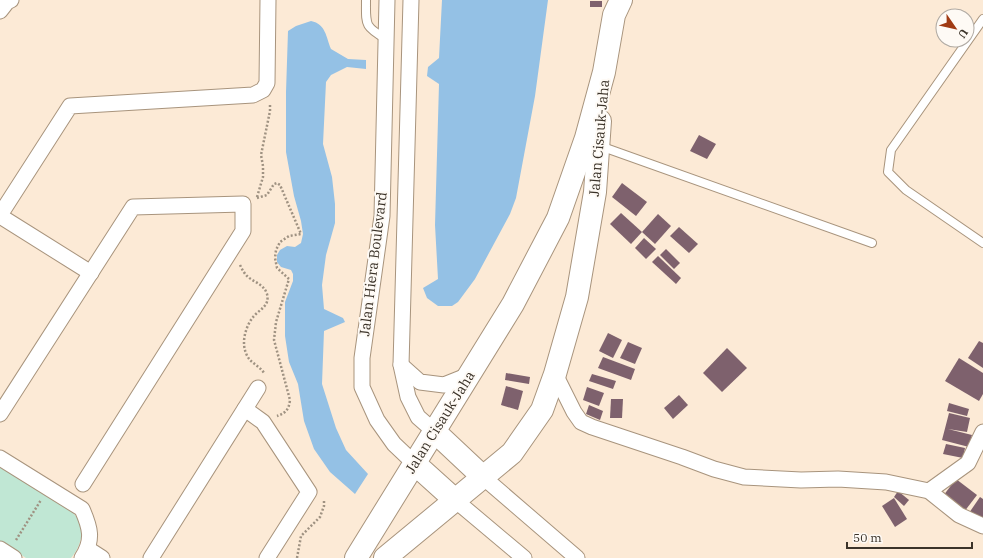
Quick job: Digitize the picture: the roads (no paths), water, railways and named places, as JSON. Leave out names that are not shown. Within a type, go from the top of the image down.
[{"type":"main road","points":[[604,72],[614,15],[621,0]]},
{"type":"main road","name":"Jalan Cisauk-Jaha","points":[[385,558],[512,453],[542,410],[555,374],[577,297],[595,192],[604,72]]},
{"type":"main road","name":"Jalan Cisauk-Jaha","points":[[356,558],[513,304],[558,218],[586,138],[604,72]]},
{"type":"main road","points":[[434,431],[483,477]]},
{"type":"main road","points":[[414,463],[455,500]]},
{"type":"street","points":[[0,10],[7,2],[11,0]]},
{"type":"street","points":[[90,273],[0,215],[70,106],[253,94],[263,90],[267,83],[268,0]]},
{"type":"street","name":"Jalan Hiera Boulevard","points":[[387,0],[382,216],[362,358],[362,387],[377,420],[394,444],[414,463]]},
{"type":"street","name":"Jalan Hiera Boulevard","points":[[411,0],[402,365],[408,397],[418,416],[434,431]]},
{"type":"street","points":[[0,414],[133,207],[242,204],[243,230],[83,484]]},
{"type":"street","points":[[402,365],[420,382],[444,385],[469,375]]},
{"type":"street","points":[[555,374],[574,412],[581,422],[682,456],[714,469],[744,477],[802,480],[838,479],[886,482],[929,491],[959,515],[983,526]]},
{"type":"street","points":[[151,558],[258,388]]},
{"type":"street","points":[[245,409],[263,422],[308,492],[267,558]]},
{"type":"street","points":[[929,491],[968,463],[983,432]]},
{"type":"street","points":[[0,458],[82,509],[88,523],[90,534],[85,554],[102,558]]},
{"type":"street","points":[[483,477],[577,558]]},
{"type":"street","points":[[455,500],[524,558]]},
{"type":"lane","points":[[366,0],[366,19],[371,30],[386,39]]},
{"type":"lane","points":[[983,18],[891,150],[888,172],[906,190],[983,243]]},
{"type":"lane","points":[[599,145],[872,243]]},
{"type":"water","points":[[442,0],[548,0],[535,96],[516,198],[510,214],[475,279],[458,302],[452,306],[438,306],[427,298],[423,288],[438,279],[435,225],[439,84],[427,76],[428,67],[439,58]]},
{"type":"water","points":[[311,21],[323,28],[331,49],[348,59],[366,60],[366,69],[347,67],[331,75],[326,82],[323,144],[332,177],[335,204],[335,223],[326,255],[322,285],[324,309],[343,318],[345,322],[324,331],[322,384],[336,428],[346,450],[368,474],[355,494],[330,472],[314,449],[304,421],[298,384],[289,362],[285,336],[285,302],[293,281],[293,274],[291,270],[281,267],[277,262],[277,255],[280,250],[287,246],[295,247],[301,243],[303,234],[286,152],[288,31],[296,26]]}]
